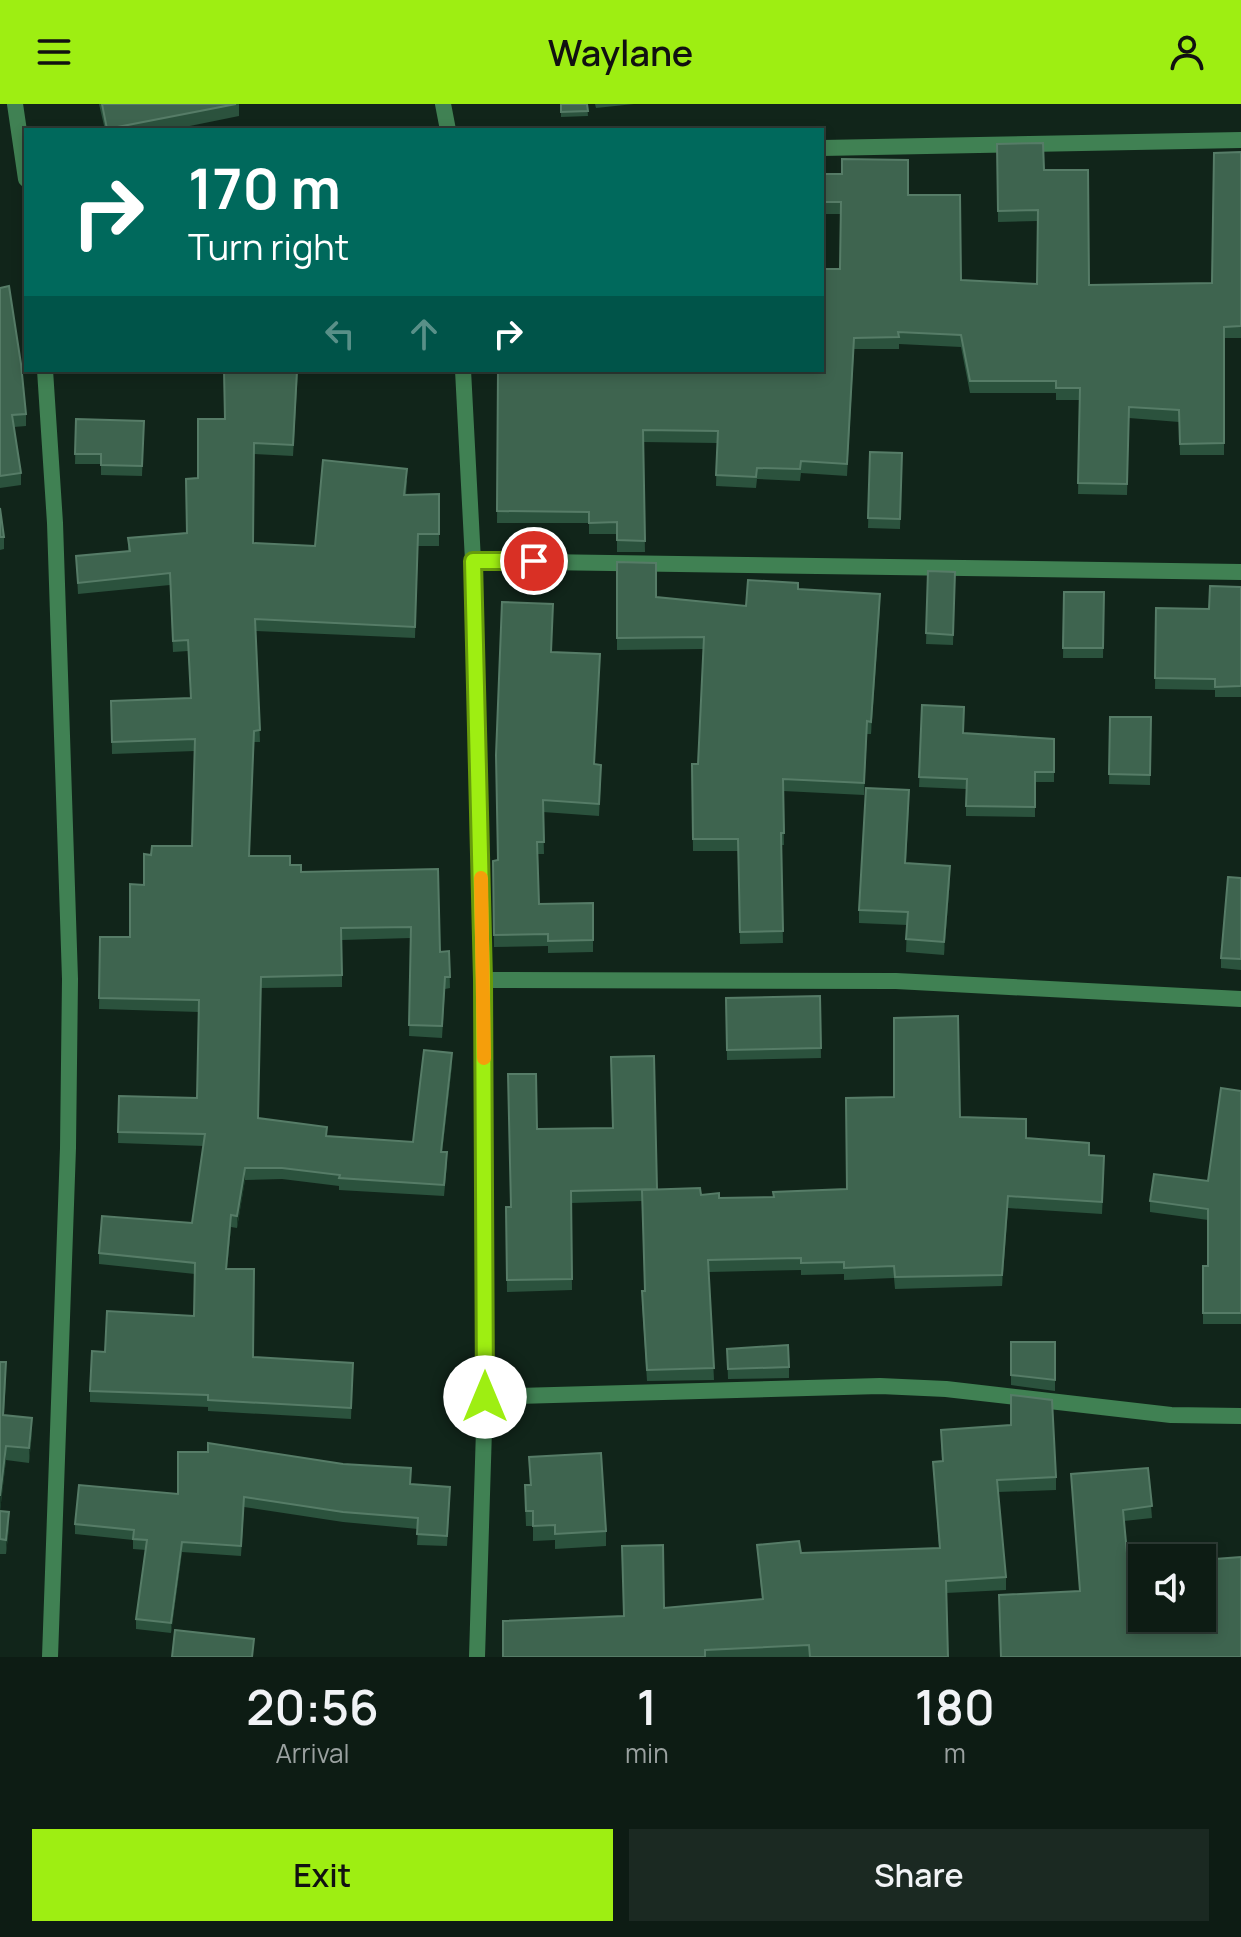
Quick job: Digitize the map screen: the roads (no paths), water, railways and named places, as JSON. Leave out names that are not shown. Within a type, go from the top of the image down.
[{"type":"street","points":[[15,104],[24,165]]},
{"type":"street","points":[[443,104],[448,128]]},
{"type":"street","points":[[824,148],[1241,140]]},
{"type":"street","points":[[45,372],[55,523],[70,979],[68,1148],[50,1657]]},
{"type":"street","points":[[463,372],[473,561],[483,980],[485,1397],[477,1657]]},
{"type":"street","points":[[473,561],[1241,572]]},
{"type":"street","points":[[483,980],[896,981],[1241,999]]},
{"type":"street","points":[[485,1397],[880,1386],[946,1389],[1171,1415],[1241,1416]]}]
